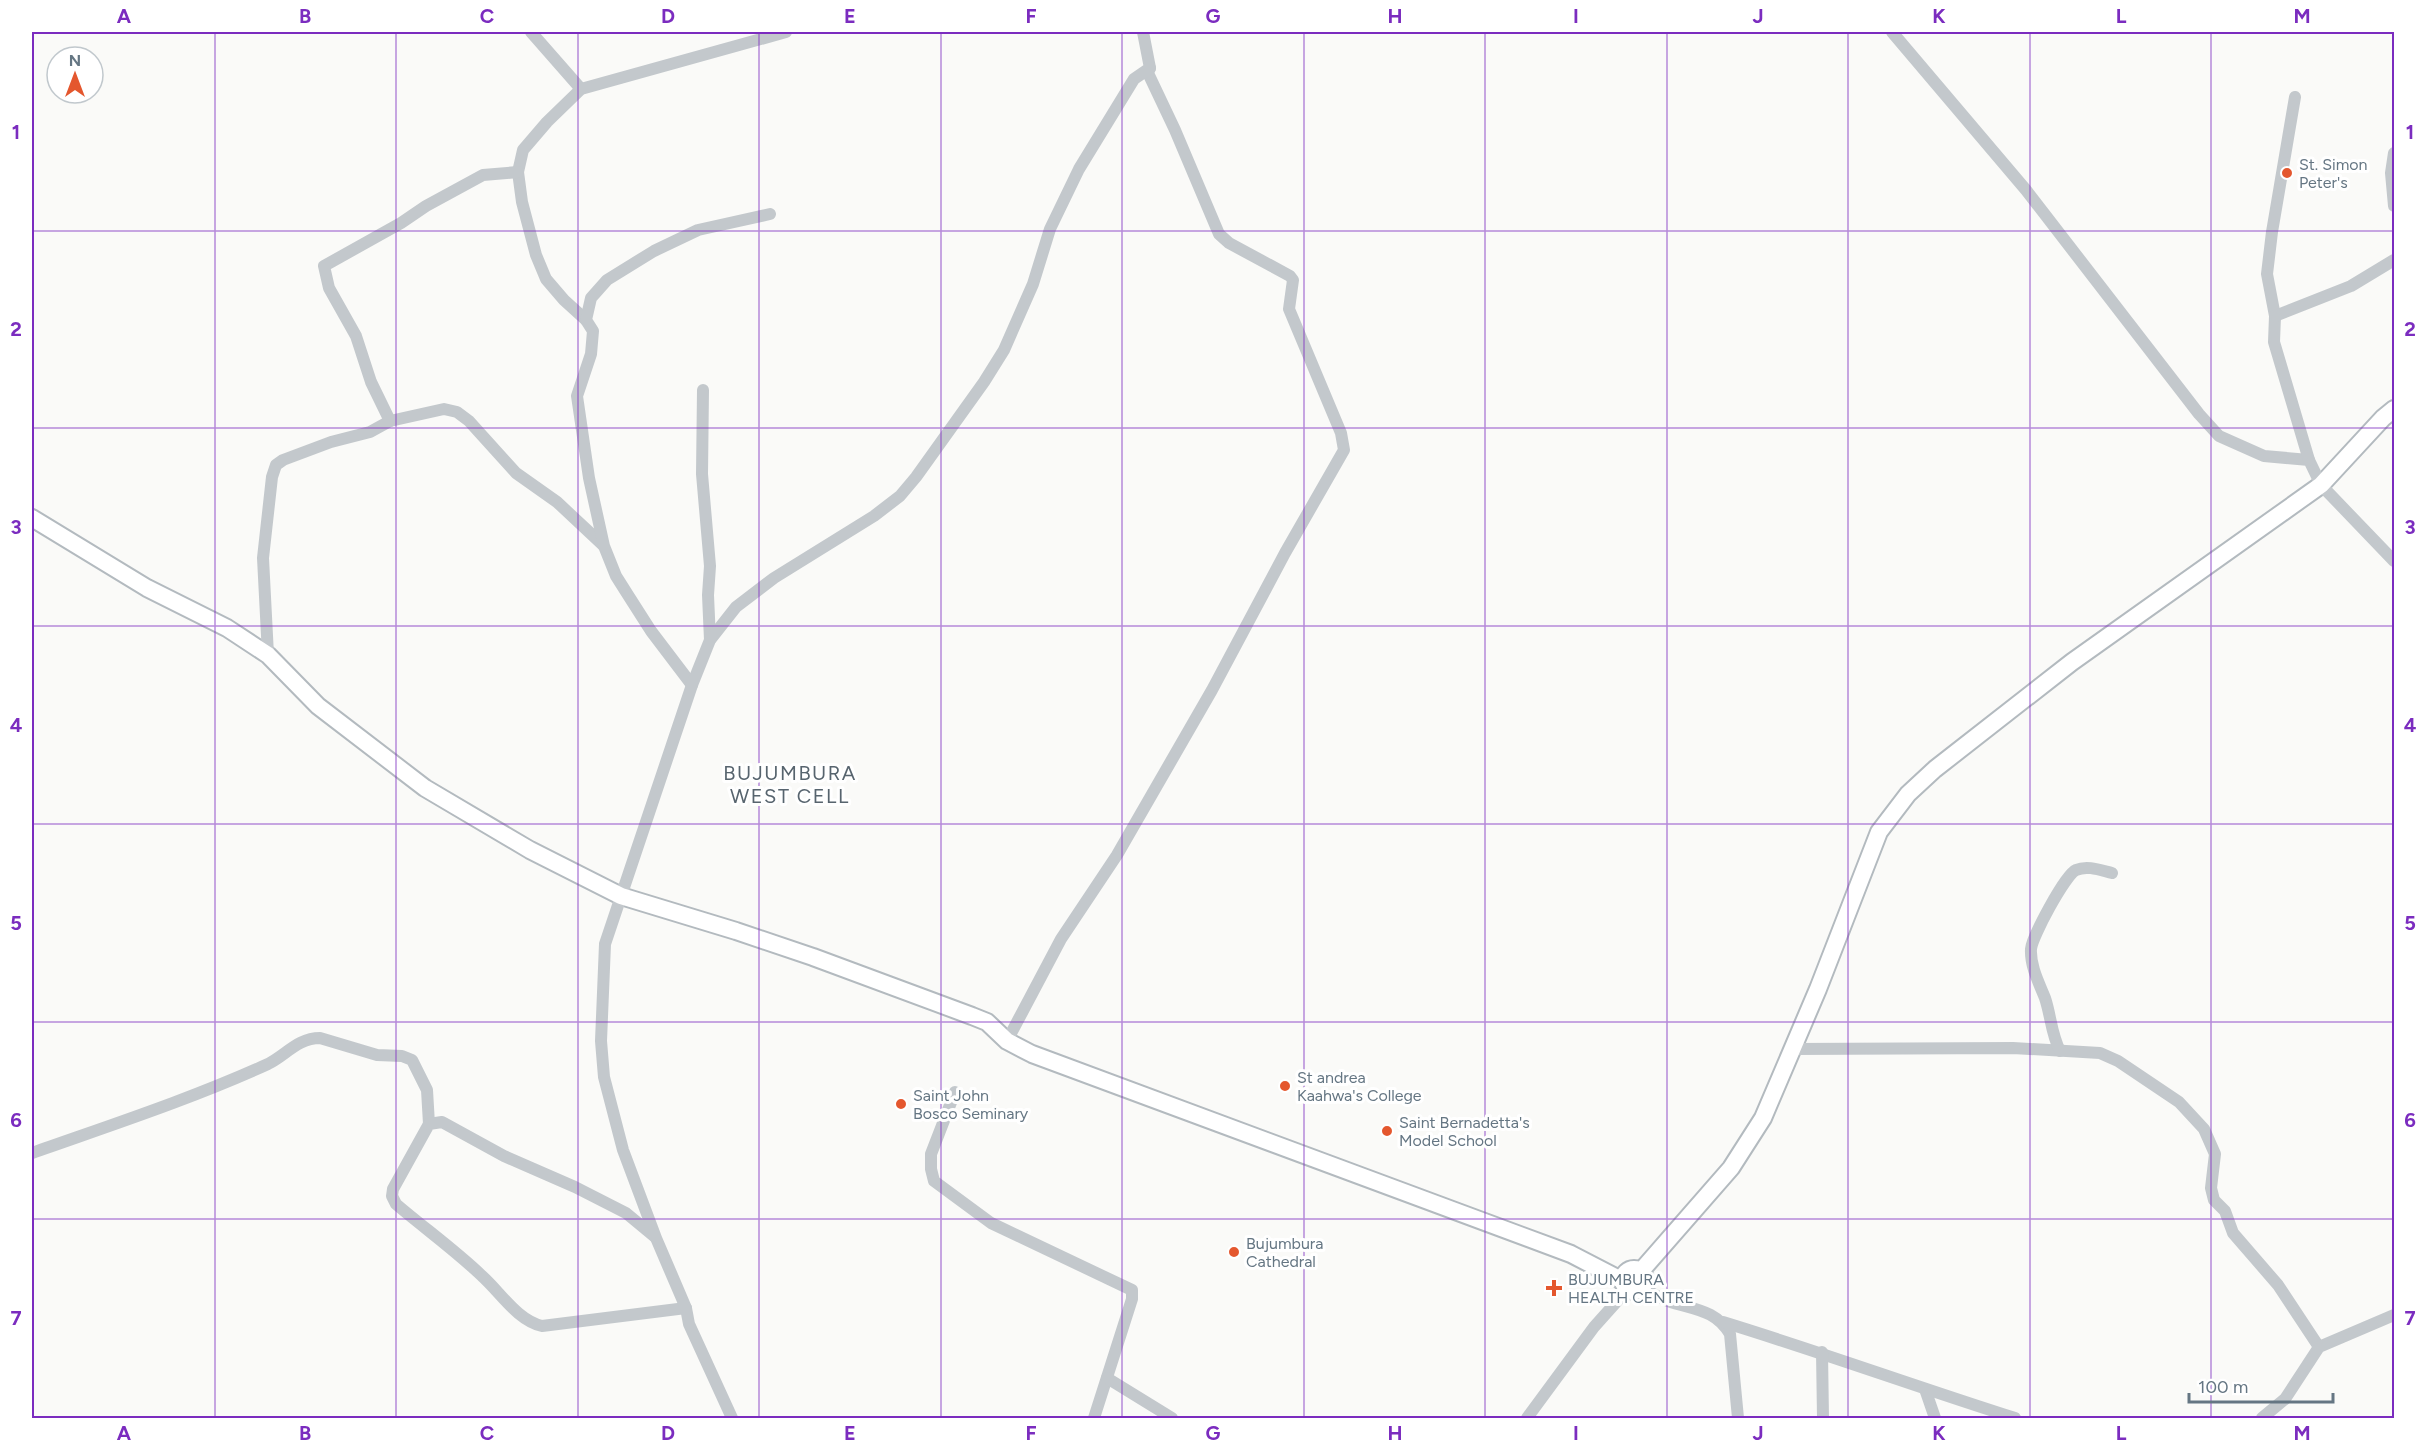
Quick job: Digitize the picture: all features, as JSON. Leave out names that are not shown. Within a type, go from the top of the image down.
[{"type":"street","points":[[531,32],[581,89]]},
{"type":"street","points":[[692,685],[645,622],[616,576],[604,546],[577,396],[591,354],[593,331],[586,320],[546,279],[526,223],[518,172],[523,150],[547,122],[581,89],[786,32]]},
{"type":"street","points":[[1007,1041],[1061,939],[1117,855],[1212,690],[1344,450],[1341,433],[1289,309],[1293,280],[1290,276],[1229,243],[1219,234],[1148,73],[1143,32]]},
{"type":"street","points":[[1892,32],[2026,190],[2199,414],[2219,436],[2264,456],[2309,460]]},
{"type":"street","points":[[726,1417],[689,1324],[686,1308],[656,1238],[623,1150],[604,1077],[601,1041],[605,944],[692,685],[710,640],[736,607],[774,578],[874,516],[900,496],[916,477],[1004,350],[1033,284],[1050,229],[1079,169],[1134,79],[1149,68]]},
{"type":"street","points":[[2295,97],[2267,274],[2275,316],[2274,342],[2309,460],[2321,485],[2394,561]]},
{"type":"street","points":[[2394,153],[2391,173],[2394,206]]},
{"type":"street","points":[[390,421],[371,382],[356,336],[329,288],[324,266],[483,175],[518,172]]},
{"type":"street","points":[[586,320],[591,298],[607,280],[654,251],[698,230],[770,214]]},
{"type":"street","points":[[2275,316],[2351,286],[2394,260]]},
{"type":"street","points":[[703,390],[702,474],[710,566],[710,640]]},
{"type":"street","points":[[268,655],[263,558],[272,477],[276,465],[283,459],[331,441],[370,432],[390,421],[444,410],[457,412],[469,421],[516,473],[557,502],[604,546]]},
{"type":"street","points":[[1527,1419],[1594,1327],[1731,1168],[1763,1118],[1794,1049],[1879,832],[1908,794],[1935,769],[2072,662],[2321,485],[2391,415]]},
{"type":"street","points":[[32,518],[147,588],[227,628],[268,655],[318,706],[425,788],[530,850],[621,896],[802,953],[972,1016],[987,1022],[1007,1041],[1042,1058],[1571,1254],[1634,1282],[1666,1300],[1713,1314],[1723,1322],[1730,1334],[1738,1419]]},
{"type":"street","points":[[2060,1051],[2054,1039],[2045,998],[2034,972],[2031,950],[2034,937],[2070,874],[2083,868],[2112,873]]},
{"type":"street","points":[[32,1153],[216,1087],[273,1062],[303,1040],[320,1038],[376,1055],[402,1056],[412,1060],[427,1090],[429,1124],[393,1190],[392,1196],[396,1204],[482,1276],[524,1318],[533,1324],[542,1326],[686,1308]]},
{"type":"street","points":[[1794,1049],[2013,1048],[2100,1053],[2118,1061],[2179,1102],[2204,1129],[2215,1154],[2211,1188],[2214,1200],[2225,1211],[2233,1233],[2278,1286],[2319,1347]]},
{"type":"street","points":[[955,1092],[932,1154],[931,1169],[934,1181],[991,1223],[1132,1290],[1132,1299],[1094,1419]]},
{"type":"street","points":[[429,1124],[442,1122],[504,1156],[575,1187],[626,1213],[656,1238]]},
{"type":"street","points":[[2265,1418],[2285,1399],[2319,1347],[2394,1315]]},
{"type":"street","points":[[1723,1322],[1822,1352],[2014,1419]]},
{"type":"street","points":[[1822,1352],[1823,1419]]},
{"type":"street","points":[[1107,1378],[1172,1419]]},
{"type":"street","points":[[1925,1389],[1935,1419]]},
{"type":"place","name":"St. Simon Peter's","points":[[2287,173]]},
{"type":"place","name":"St andrea Kaahwa's College","points":[[1285,1086]]},
{"type":"place","name":"Saint John Bosco Seminary","points":[[901,1104]]},
{"type":"place","name":"Saint Bernadetta's Model School","points":[[1387,1131]]},
{"type":"place","name":"Bujumbura Cathedral","points":[[1234,1252]]},
{"type":"place","name":"BUJUMBURA HEALTH CENTRE","points":[[1554,1288]]},
{"type":"district","name":"BUJUMBURA WEST CELL","points":[[790,784]]}]
